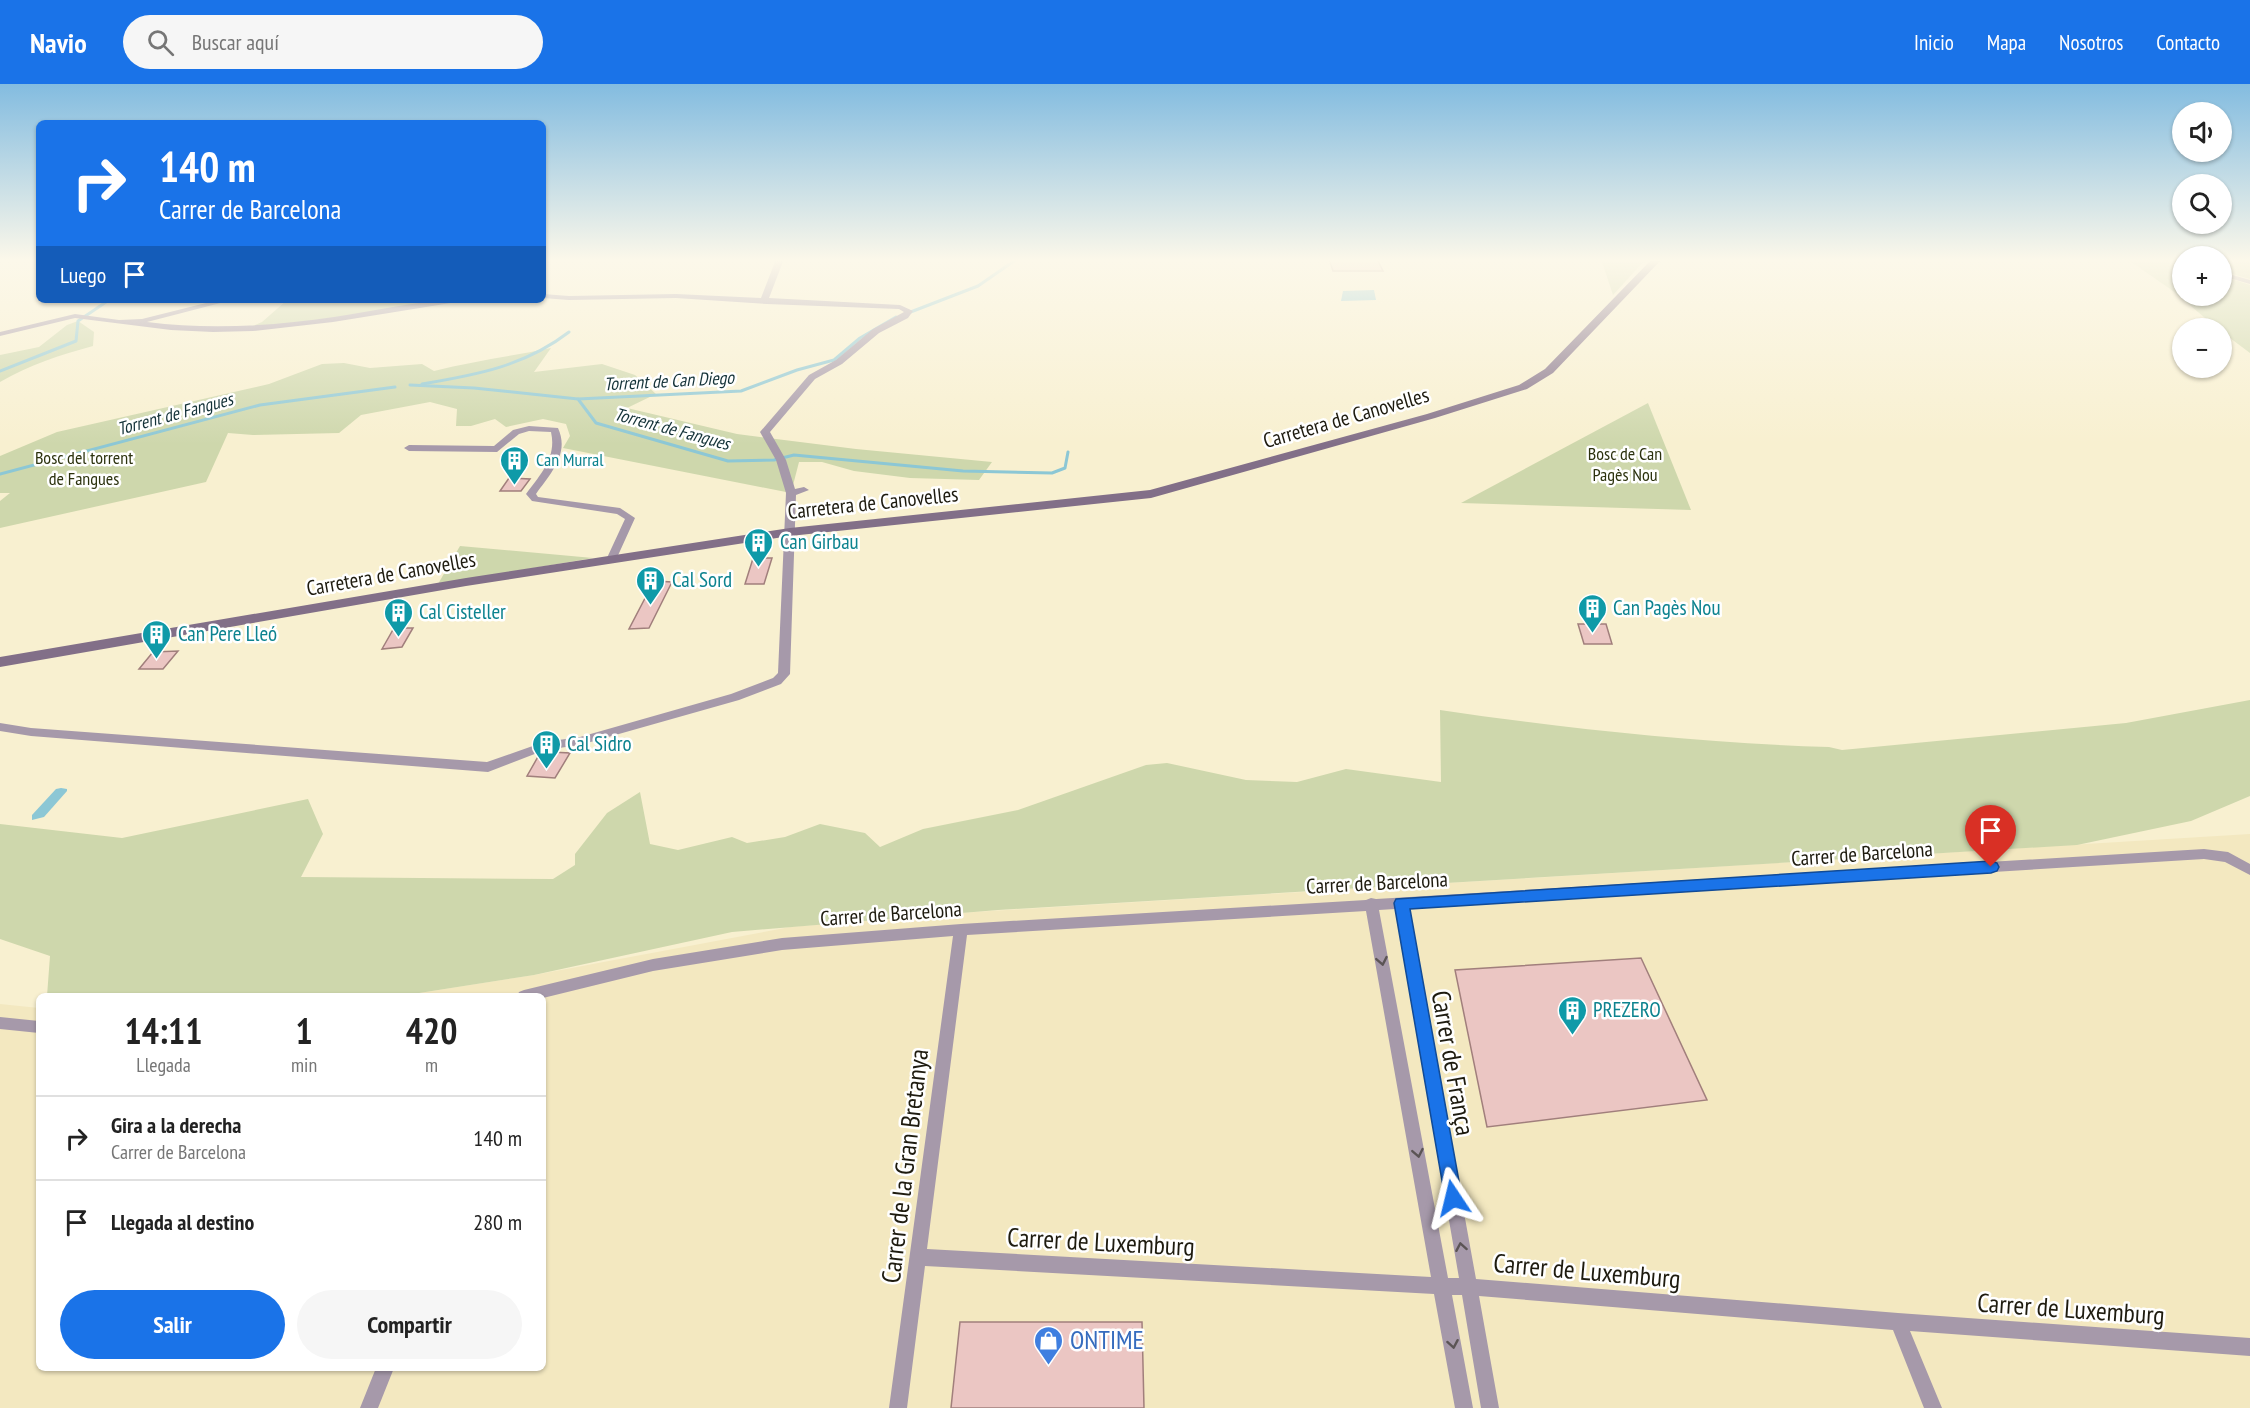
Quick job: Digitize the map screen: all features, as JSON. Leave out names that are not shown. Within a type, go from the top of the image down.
[{"type":"street","points":[[0,334],[55,321]]},
{"type":"street","points":[[117,321],[165,329],[241,331],[327,321]]},
{"type":"street","points":[[128,322],[143,321]]},
{"type":"street","points":[[0,727],[30,732],[488,767],[544,746],[592,738],[735,698],[777,681],[784,674],[791,493],[780,458],[765,432],[812,377],[839,362],[876,332],[896,321]]},
{"type":"street","name":"Carretera de Canovelles","points":[[0,662],[455,584],[789,532],[1151,494],[1441,413],[1523,387],[1549,371],[1597,321]]},
{"type":"street","points":[[409,448],[497,449],[516,429],[555,429],[560,442],[558,454],[531,494],[535,499],[620,512],[630,518],[611,560]]},
{"type":"street","points":[[791,493],[804,490]]},
{"type":"street","name":"Carrer de Barcelona","points":[[540,993],[653,965],[782,944],[961,930],[1371,903],[2204,854],[2220,855],[2236,860],[2250,870]]},
{"type":"street","points":[[1371,903],[1464,1408]]},
{"type":"street","name":"Carrer de França","points":[[1401,903],[1490,1408]]},
{"type":"street","name":"Carrer de la Gran Bretanya","points":[[898,1408],[961,930]]},
{"type":"street","points":[[0,1023],[36,1027]]},
{"type":"street","name":"Carrer de Luxemburg","points":[[919,1257],[1468,1287],[1898,1322],[2250,1347]]},
{"type":"street","points":[[1898,1322],[1933,1408]]},
{"type":"street","points":[[369,1408],[384,1371]]},
{"type":"shaded area","points":[[2250,834],[2250,1408],[0,1408],[0,1004],[36,1008],[36,1371],[546,1371],[546,993],[419,993],[534,975],[790,927],[975,912]]},
{"type":"green space","points":[[78,321],[94,332],[93,346],[45,361],[0,382],[0,355],[39,347],[67,325]]},
{"type":"green space","points":[[263,321],[327,321],[241,331]]},
{"type":"green space","points":[[2232,321],[2250,321],[2250,353],[2232,340]]},
{"type":"green space","name":"Bosc del torrent de Fangues","points":[[551,348],[534,372],[602,364],[635,375],[656,394],[627,408],[737,434],[856,449],[992,462],[979,480],[910,478],[854,471],[822,462],[799,462],[791,493],[563,448],[570,436],[566,424],[543,419],[506,427],[495,419],[471,426],[456,426],[457,409],[430,402],[361,415],[339,433],[253,435],[228,433],[206,482],[0,528],[0,501],[10,493],[0,493],[0,456],[57,432],[269,384],[322,364],[344,363],[370,368],[422,364],[434,371]]},
{"type":"green space","name":"Bosc de Can Pagès Nou","points":[[1648,403],[1691,510],[1461,503]]},
{"type":"green space","points":[[460,546],[593,558],[438,584]]},
{"type":"green space","points":[[2250,700],[2250,796],[2191,821],[2077,845],[998,910],[732,932],[534,975],[419,993],[47,993],[50,956],[0,939],[0,824],[122,838],[308,799],[323,834],[301,877],[553,879],[575,865],[575,854],[607,813],[640,792],[650,844],[678,850],[732,837],[747,843],[785,837],[820,824],[865,833],[880,847],[923,829],[1018,810],[1146,765],[1167,763],[1246,780],[1297,782],[1346,769],[1441,782],[1440,710],[1634,734],[1829,747],[1842,750],[2126,723]]},
{"type":"water","points":[[61,788],[67,791],[44,817],[32,820],[32,815],[56,789]]},
{"type":"building","name":"Can Murral","points":[[509,478],[530,479],[521,491],[500,491]]},
{"type":"building","name":"Can Girbau","points":[[755,552],[766,552],[764,558],[772,558],[764,584],[745,584]]},
{"type":"building","name":"Cal Sord","points":[[654,581],[672,582],[649,628],[629,629]]},
{"type":"building","name":"Can Pagès Nou","points":[[1578,624],[1606,624],[1612,644],[1584,644]]},
{"type":"building","name":"Cal Cisteller","points":[[394,628],[413,628],[402,647],[382,649]]},
{"type":"building","points":[[178,651],[163,669],[139,669],[153,652]]},
{"type":"building","name":"Cal Sidro","points":[[550,752],[570,753],[555,778],[527,776],[539,755]]},
{"type":"building","name":"PREZERO","points":[[1641,958],[1707,1100],[1487,1127],[1455,970]]},
{"type":"building","name":"ONTIME","points":[[960,1322],[1142,1322],[1144,1408],[951,1408]]},
{"type":"waterway","points":[[0,371],[76,341],[78,321]]},
{"type":"waterway","name":"Torrent de Can Diego","points":[[578,399],[741,391],[797,370],[834,360],[860,338],[890,321]]},
{"type":"waterway","points":[[422,384],[481,373],[517,361],[552,344],[569,332]]},
{"type":"waterway","name":"Torrent de Fangues","points":[[410,385],[474,388],[578,399]]},
{"type":"waterway","name":"Torrent de Fangues","points":[[0,474],[260,405],[395,387]]},
{"type":"waterway","name":"Torrent de Fangues","points":[[578,399],[596,423],[728,461],[774,460],[794,455],[963,471],[1052,473],[1065,468],[1068,452]]},
{"type":"place","name":"Can Murral","points":[[515,486]]},
{"type":"place","name":"Can Girbau","points":[[759,568]]},
{"type":"place","name":"Cal Sord","points":[[651,606]]},
{"type":"place","name":"Can Pagès Nou","points":[[1592,634]]},
{"type":"place","name":"Cal Cisteller","points":[[398,638]]},
{"type":"place","name":"Can Pere Lleó","points":[[157,660]]},
{"type":"place","name":"Cal Sidro","points":[[546,770]]},
{"type":"place","name":"PREZERO","points":[[1572,1036]]},
{"type":"place","name":"ONTIME","points":[[1049,1366]]},
{"type":"route","points":[[1453,1198],[1401,903],[1991,867]]}]
